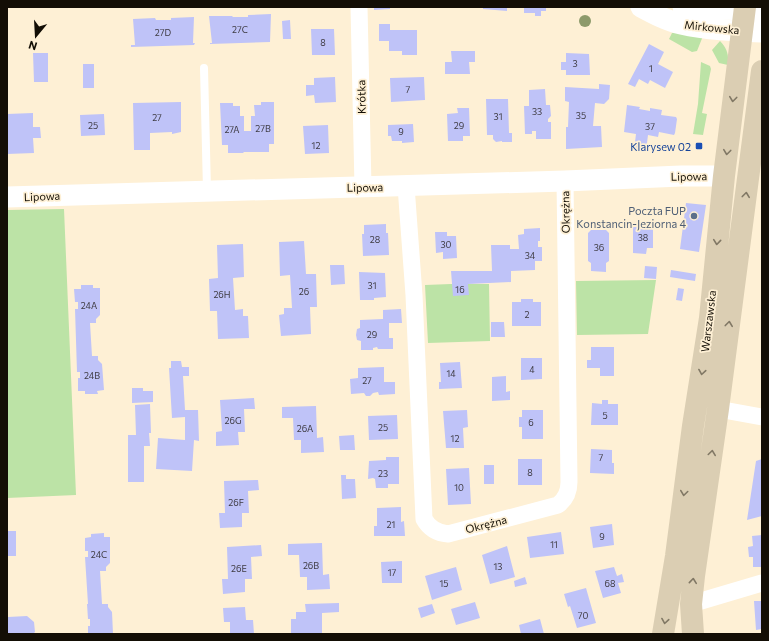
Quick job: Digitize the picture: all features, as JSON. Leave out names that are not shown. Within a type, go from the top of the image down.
[{"type":"main road","name":"Warszawska","points":[[663,634],[676,556],[692,434],[710,318],[724,176],[737,69],[751,18]]},
{"type":"main road","name":"Warszawska","points":[[693,634],[691,604],[694,576],[718,409],[762,71]]},
{"type":"street","name":"Krótka","points":[[359,7],[363,187]]},
{"type":"street","name":"Mirkowska","points":[[641,7],[656,15],[680,24],[751,18]]},
{"type":"street","name":"Mirkowska","points":[[683,7],[751,18]]},
{"type":"street","name":"Lipowa","points":[[7,197],[406,186],[681,176],[724,176]]},
{"type":"street","name":"Okrężna","points":[[406,186],[414,295],[424,518],[427,524],[438,532],[448,534],[558,505],[565,500],[567,494],[569,482],[565,181]]},
{"type":"street","points":[[718,409],[762,417]]},
{"type":"street","points":[[691,604],[762,583]]},
{"type":"lane","points":[[204,68],[208,191]]},
{"type":"green space","points":[[675,32],[703,36],[697,51],[692,52],[669,39],[672,33]]},
{"type":"green space","points":[[720,41],[727,52],[728,65],[719,63],[712,50]]},
{"type":"green space","points":[[701,62],[710,66],[711,69],[702,113],[707,114],[703,135],[693,134],[698,104]]},
{"type":"green space","points":[[64,209],[76,495],[7,498],[7,210]]},
{"type":"green space","points":[[656,280],[648,334],[577,335],[576,281]]},
{"type":"green space","points":[[489,284],[490,341],[428,343],[425,285]]},
{"type":"building","points":[[374,7],[390,7],[390,9],[374,10]]},
{"type":"building","points":[[483,7],[507,7],[507,11],[483,9]]},
{"type":"building","points":[[524,7],[546,7],[546,11],[541,11],[541,16],[535,16],[535,13],[524,13]]},
{"type":"building","points":[[271,14],[270,42],[210,44],[212,43],[209,16],[248,17],[248,15]]},
{"type":"building","points":[[194,17],[194,45],[131,47],[131,45],[135,45],[133,19],[155,18],[156,20],[171,20],[171,18]]},
{"type":"building","points":[[290,20],[291,39],[283,39],[282,21]]},
{"type":"building","points":[[379,24],[390,24],[390,30],[417,30],[417,55],[402,55],[402,51],[389,51],[389,41],[379,41]]},
{"type":"building","points":[[311,29],[334,29],[335,55],[312,55]]},
{"type":"building","points":[[649,44],[664,52],[658,64],[673,72],[665,88],[650,80],[648,84],[639,79],[635,87],[628,84]]},
{"type":"building","points":[[451,51],[475,51],[475,62],[469,62],[470,74],[445,74],[445,62],[452,62]]},
{"type":"building","points":[[33,53],[48,53],[48,82],[34,82]]},
{"type":"building","points":[[566,53],[589,54],[590,75],[566,75],[566,70],[561,70],[561,62],[566,62]]},
{"type":"building","points":[[83,64],[94,64],[94,88],[83,88]]},
{"type":"building","points":[[335,77],[336,102],[315,103],[314,95],[306,96],[306,85],[314,85],[314,78]]},
{"type":"building","points":[[424,77],[425,100],[391,102],[390,78]]},
{"type":"building","points":[[599,84],[610,85],[609,99],[604,104],[595,103],[593,126],[601,126],[602,147],[566,149],[566,127],[568,127],[569,102],[565,101],[565,87],[599,89]]},
{"type":"building","points":[[545,89],[546,105],[550,105],[551,116],[548,119],[548,122],[551,122],[551,139],[536,139],[536,131],[532,131],[532,134],[525,134],[524,106],[529,106],[529,90]]},
{"type":"building","points":[[486,99],[508,99],[509,133],[512,133],[512,142],[496,142],[493,139],[493,135],[487,135]]},
{"type":"building","points":[[181,102],[181,132],[172,134],[172,132],[150,133],[150,150],[134,150],[133,103]]},
{"type":"building","points":[[261,102],[274,102],[274,144],[269,144],[269,152],[228,153],[228,145],[222,145],[220,103],[233,103],[233,106],[240,106],[240,116],[244,116],[244,131],[251,131],[251,116],[255,116],[254,105],[261,105]]},
{"type":"building","points":[[627,105],[640,107],[639,109],[650,111],[650,108],[662,110],[661,115],[676,117],[677,119],[674,135],[659,132],[658,137],[648,135],[646,151],[634,150],[636,134],[624,132]]},
{"type":"building","points":[[457,108],[469,108],[470,136],[463,136],[463,141],[448,141],[447,114],[458,113]]},
{"type":"building","points":[[33,113],[33,127],[40,127],[41,138],[33,138],[34,153],[7,154],[7,114]]},
{"type":"building","points":[[104,114],[105,135],[81,136],[80,115]]},
{"type":"building","points":[[413,124],[414,142],[402,143],[402,141],[392,141],[391,136],[388,136],[388,125]]},
{"type":"building","points":[[328,125],[329,153],[305,154],[303,126]]},
{"type":"building","points":[[686,203],[706,205],[699,252],[680,249]]},
{"type":"building","points":[[386,224],[389,255],[363,256],[362,234],[364,234],[364,225]]},
{"type":"building","points":[[633,227],[653,227],[653,248],[647,248],[646,254],[633,253]]},
{"type":"building","points":[[540,228],[540,241],[538,241],[538,247],[542,247],[542,261],[535,261],[535,270],[511,271],[511,282],[468,284],[469,295],[453,296],[451,271],[492,271],[491,245],[510,245],[510,249],[519,249],[518,235],[524,234],[524,229]]},
{"type":"building","points":[[591,230],[606,230],[609,233],[609,261],[606,263],[606,272],[591,271],[591,263],[588,261],[588,233]]},
{"type":"building","points":[[435,232],[447,232],[447,236],[456,236],[457,258],[443,259],[443,252],[436,253]]},
{"type":"building","points":[[304,241],[306,274],[316,274],[317,307],[310,307],[311,334],[281,336],[279,315],[284,314],[284,308],[292,308],[290,275],[280,276],[279,242]]},
{"type":"building","points":[[243,244],[244,277],[233,278],[235,310],[243,309],[243,316],[248,316],[249,338],[218,339],[217,311],[210,311],[209,279],[218,278],[217,245]]},
{"type":"building","points":[[330,265],[344,265],[345,284],[331,285]]},
{"type":"building","points":[[645,266],[657,267],[656,279],[644,278]]},
{"type":"building","points":[[671,270],[696,274],[695,281],[670,277]]},
{"type":"building","points":[[359,272],[385,273],[386,297],[374,298],[374,300],[360,300]]},
{"type":"building","points":[[81,285],[93,285],[93,288],[100,288],[100,315],[96,319],[96,323],[90,323],[92,356],[98,356],[98,360],[102,364],[104,390],[97,391],[98,394],[85,394],[85,391],[78,391],[78,378],[80,378],[80,372],[77,372],[75,309],[78,309],[78,302],[75,302],[74,289],[81,289]]},
{"type":"building","points":[[678,288],[684,289],[682,301],[676,300]]},
{"type":"building","points":[[521,299],[533,299],[533,302],[541,302],[541,326],[512,326],[512,302],[521,302]]},
{"type":"building","points":[[401,309],[402,323],[389,323],[389,338],[393,338],[393,349],[378,349],[377,347],[373,348],[373,350],[361,350],[361,341],[357,340],[356,335],[357,329],[360,328],[360,320],[383,319],[383,310]]},
{"type":"building","points":[[491,322],[504,322],[505,337],[491,337]]},
{"type":"building","points":[[591,347],[614,347],[614,376],[600,376],[600,368],[587,368],[587,360],[591,360]]},
{"type":"building","points":[[521,358],[542,358],[542,379],[521,380]]},
{"type":"building","points":[[171,361],[181,361],[182,367],[189,367],[189,376],[183,376],[185,410],[198,410],[199,441],[194,440],[192,471],[156,469],[158,438],[185,440],[185,417],[172,418],[169,368],[171,368]]},
{"type":"building","points":[[460,362],[462,388],[439,389],[439,382],[441,382],[440,363]]},
{"type":"building","points":[[384,367],[384,382],[395,382],[395,394],[379,395],[378,392],[373,393],[370,396],[366,396],[364,393],[351,394],[350,379],[358,378],[358,368]]},
{"type":"building","points":[[506,376],[506,392],[510,391],[510,400],[492,401],[492,377]]},
{"type":"building","points":[[132,388],[143,388],[143,391],[153,391],[153,402],[132,403]]},
{"type":"building","points":[[254,398],[255,409],[244,409],[245,432],[238,432],[239,445],[216,446],[216,432],[222,431],[220,400]]},
{"type":"building","points":[[602,400],[608,400],[608,404],[618,404],[618,425],[591,425],[592,403],[602,404]]},
{"type":"building","points":[[150,404],[150,446],[144,446],[144,482],[128,482],[128,435],[136,435],[135,405]]},
{"type":"building","points":[[316,406],[317,438],[323,437],[324,452],[301,453],[301,440],[294,440],[293,418],[282,418],[282,407]]},
{"type":"building","points":[[467,410],[468,427],[463,428],[464,448],[446,448],[443,411]]},
{"type":"building","points":[[522,410],[543,410],[543,439],[522,439],[522,427],[519,427],[519,417],[522,417]]},
{"type":"building","points":[[397,415],[398,439],[369,440],[368,416]]},
{"type":"building","points":[[354,435],[355,450],[340,450],[339,436]]},
{"type":"building","points":[[591,449],[612,450],[614,474],[590,473]]},
{"type":"building","points":[[386,457],[399,457],[399,484],[388,484],[388,488],[376,488],[375,479],[368,479],[369,461],[386,460]]},
{"type":"building","points":[[518,459],[542,459],[542,485],[518,485]]},
{"type":"building","points":[[762,459],[762,516],[747,520],[756,461]]},
{"type":"building","points":[[484,465],[494,465],[494,484],[484,484]]},
{"type":"building","points":[[469,468],[471,504],[448,505],[446,469]]},
{"type":"building","points":[[341,475],[346,475],[346,479],[355,479],[356,498],[342,499]]},
{"type":"building","points":[[258,480],[259,490],[248,491],[249,513],[242,513],[242,527],[220,528],[219,513],[225,513],[224,481]]},
{"type":"building","points":[[401,507],[401,522],[404,521],[405,536],[374,536],[374,526],[377,526],[377,508]]},
{"type":"building","points":[[612,524],[614,545],[593,548],[590,527]]},
{"type":"building","points":[[7,531],[16,531],[16,556],[7,556]]},
{"type":"building","points":[[561,532],[564,554],[530,558],[527,537]]},
{"type":"building","points":[[104,533],[104,537],[110,537],[110,563],[106,567],[106,571],[100,571],[102,604],[108,604],[108,607],[112,612],[113,634],[88,634],[90,619],[88,619],[85,557],[88,557],[88,551],[85,551],[85,538],[91,537],[91,534]]},
{"type":"building","points":[[762,535],[762,567],[753,567],[753,557],[749,557],[748,547],[753,546],[752,536]]},
{"type":"building","points":[[322,543],[323,575],[329,574],[330,589],[307,590],[307,577],[300,577],[299,555],[288,555],[288,544]]},
{"type":"building","points":[[261,545],[262,556],[251,557],[252,579],[245,579],[245,592],[223,594],[222,579],[228,579],[227,547]]},
{"type":"building","points":[[507,546],[515,577],[490,584],[482,555]]},
{"type":"building","points":[[402,561],[402,583],[382,583],[381,562]]},
{"type":"building","points":[[456,567],[462,590],[432,600],[425,576]]},
{"type":"building","points":[[614,567],[617,576],[622,574],[624,582],[618,583],[621,593],[603,598],[595,571]]},
{"type":"building","points":[[525,577],[527,584],[515,587],[514,581]]},
{"type":"building","points":[[586,588],[596,623],[577,628],[570,606],[568,607],[564,594]]},
{"type":"building","points":[[754,601],[762,601],[762,629],[756,630]]},
{"type":"building","points":[[475,602],[480,618],[456,625],[451,609]]},
{"type":"building","points":[[339,603],[339,612],[322,613],[322,634],[291,634],[291,619],[296,619],[296,612],[306,612],[305,604]]},
{"type":"building","points":[[432,604],[435,613],[421,618],[418,608]]},
{"type":"building","points":[[245,607],[246,620],[253,620],[254,634],[230,634],[230,622],[224,622],[223,608]]},
{"type":"building","points":[[27,616],[34,622],[35,632],[33,634],[7,634],[8,617]]},
{"type":"building","points":[[540,619],[544,634],[521,634],[519,625]]},
{"type":"place","name":"Klarysew 02","points":[[699,146]]},
{"type":"place","name":"Poczta FUP Konstancin-Jeziorna 4","points":[[694,216]]}]
